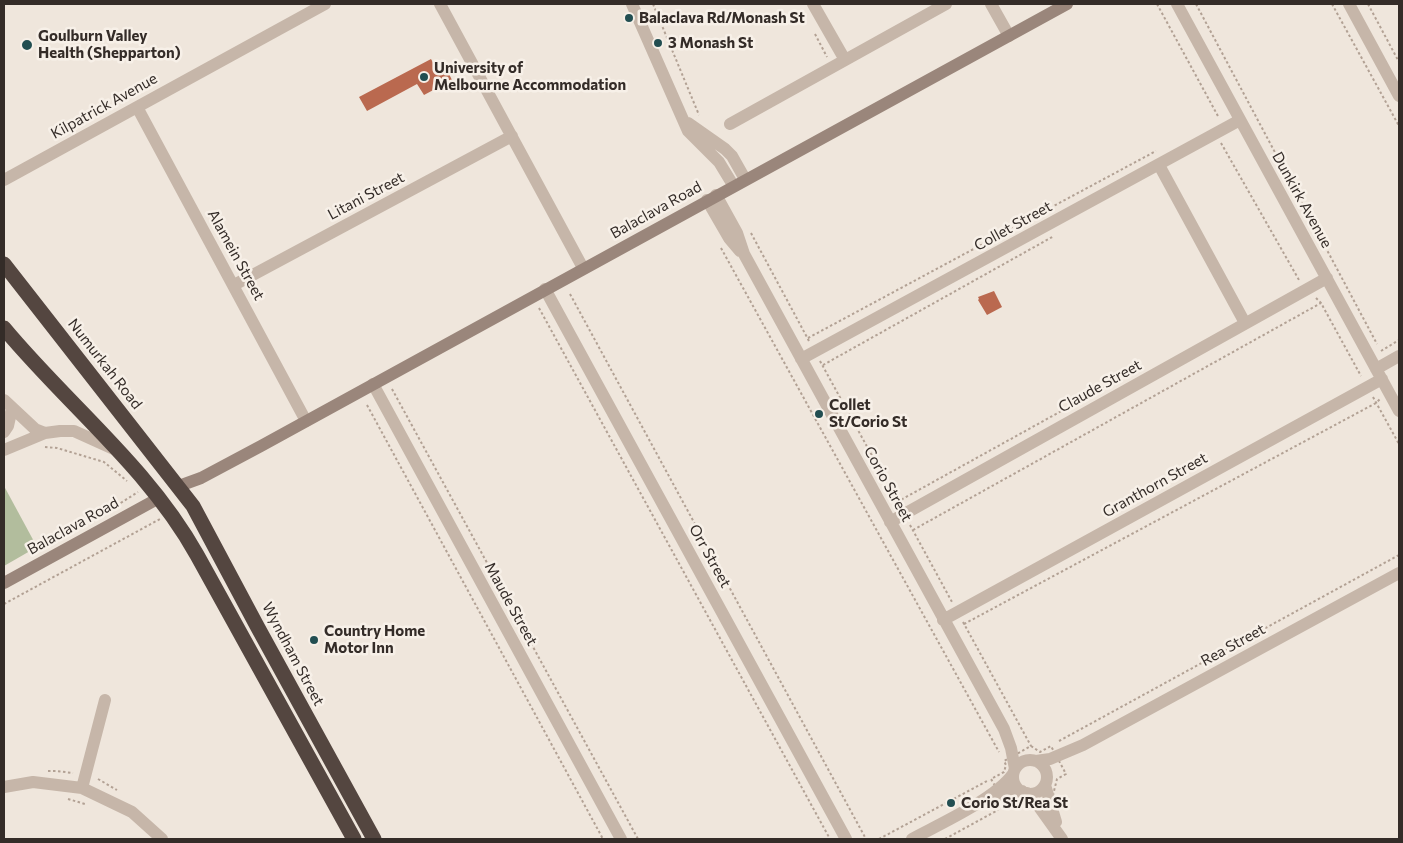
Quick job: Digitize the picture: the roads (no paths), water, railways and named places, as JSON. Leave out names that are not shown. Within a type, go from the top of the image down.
[{"type":"highway","name":"Numurkah Road","points":[[4,264],[179,486]]},
{"type":"highway","points":[[4,328],[41,371],[118,451],[159,498],[187,537],[354,839]]},
{"type":"highway","points":[[159,498],[179,486]]},
{"type":"highway","name":"Wyndham Street","points":[[179,486],[194,506],[207,529],[257,626],[374,839]]},
{"type":"main road","name":"Balaclava Road","points":[[179,486],[201,478],[261,446],[733,185],[1066,4]]},
{"type":"main road","name":"Balaclava Road","points":[[4,583],[159,498]]},
{"type":"street","name":"Kilpatrick Avenue","points":[[4,180],[325,4]]},
{"type":"street","points":[[440,4],[582,268]]},
{"type":"street","points":[[632,4],[688,132],[720,162],[733,185]]},
{"type":"street","points":[[813,4],[845,60]]},
{"type":"street","points":[[730,124],[946,4]]},
{"type":"street","points":[[991,4],[1009,36]]},
{"type":"street","name":"Dunkirk Avenue","points":[[1177,4],[1327,278],[1383,375],[1399,411]]},
{"type":"street","points":[[1349,4],[1399,96]]},
{"type":"street","name":"Alamein Street","points":[[137,107],[306,420]]},
{"type":"street","points":[[682,119],[726,149],[745,179]]},
{"type":"street","name":"Collet Street","points":[[801,360],[1240,120]]},
{"type":"street","name":"Litani Street","points":[[234,285],[512,136]]},
{"type":"street","points":[[1159,165],[1246,323]]},
{"type":"street","name":"Corio Street","points":[[712,197],[737,233],[744,254],[801,360],[1004,729],[1011,748],[1014,772]]},
{"type":"street","name":"Claude Street","points":[[890,522],[1327,278]]},
{"type":"street","name":"Orr Street","points":[[545,289],[846,839]]},
{"type":"street","name":"Granthorn Street","points":[[944,620],[1368,387],[1383,375],[1399,356]]},
{"type":"street","name":"Maude Street","points":[[373,384],[621,839]]},
{"type":"street","points":[[8,404],[35,429],[45,433]]},
{"type":"street","points":[[4,432],[8,426],[8,404]]},
{"type":"street","points":[[4,450],[45,433],[74,431],[118,451]]},
{"type":"street","name":"Rea Street","points":[[1034,760],[1050,759],[1083,745],[1399,573]]},
{"type":"street","points":[[82,788],[105,700]]},
{"type":"street","name":"Corio Street","points":[[1004,729],[1034,760]]},
{"type":"street","name":"Rea Street","points":[[1046,780],[1063,760],[1083,745]]},
{"type":"street","points":[[970,808],[1009,780],[1022,762],[1034,760],[1044,767],[1061,837]]},
{"type":"street","points":[[1014,772],[1015,784],[1037,804],[1061,837]]},
{"type":"street","points":[[912,839],[970,808],[999,796],[1037,792],[1046,780]]},
{"type":"street","points":[[4,787],[32,782],[82,788],[132,812],[162,839]]},
{"type":"place","name":"Balaclava Rd/Monash St","points":[[629,18]]},
{"type":"place","name":"3 Monash St","points":[[658,43]]},
{"type":"place","name":"Goulburn Valley Health (Shepparton)","points":[[27,45]]},
{"type":"place","name":"University of Melbourne Accommodation","points":[[424,77]]},
{"type":"place","name":"Collet St/Corio St","points":[[819,414]]},
{"type":"place","name":"Country Home Motor Inn","points":[[314,640]]},
{"type":"place","name":"Corio St/Rea St","points":[[951,803]]}]
